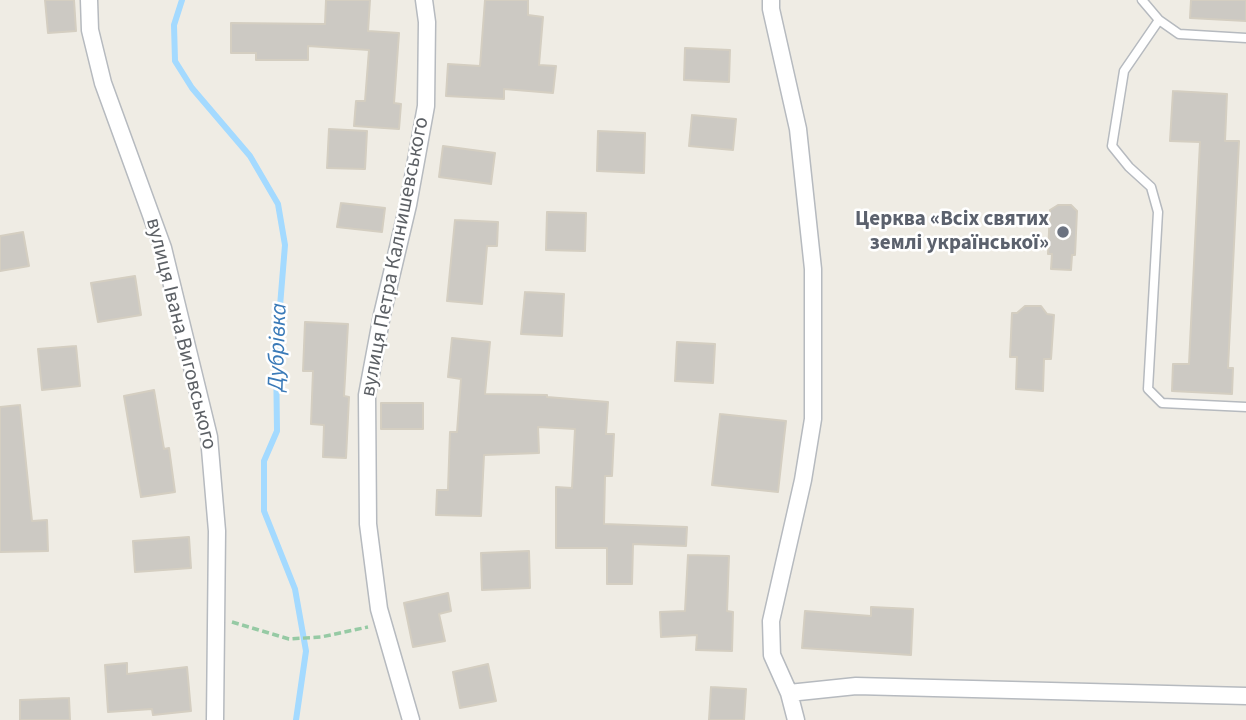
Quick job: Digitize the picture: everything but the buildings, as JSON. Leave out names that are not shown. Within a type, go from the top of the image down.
[{"type":"street","name":"вулиця Івана Виговського","points":[[89,0],[90,30],[103,83],[163,248],[209,437],[217,531],[215,720]]},
{"type":"street","name":"вулиця Петра Калнишевського","points":[[411,720],[379,609],[368,524],[367,395],[382,315],[408,205],[426,106],[427,22],[424,0]]},
{"type":"street","points":[[771,0],[798,129],[813,269],[813,419],[803,480],[771,621],[772,655],[789,693],[796,720]]},
{"type":"street","points":[[789,693],[856,686],[1246,696]]},
{"type":"lane","points":[[1142,0],[1158,20],[1180,34],[1246,38]]},
{"type":"lane","points":[[1158,20],[1124,71],[1112,146],[1129,167],[1151,187],[1158,212],[1148,389],[1162,403],[1246,407]]},
{"type":"path","points":[[217,618],[289,639],[321,637],[383,623]]},
{"type":"waterway","name":"Дубрівка","points":[[182,0],[174,25],[175,61],[192,88],[250,156],[278,204],[285,245],[276,355],[277,431],[264,461],[264,511],[295,589],[306,651],[296,720]]},
{"type":"place","name":"Церква «Всіх святих землі української»","points":[[1063,232]]}]
